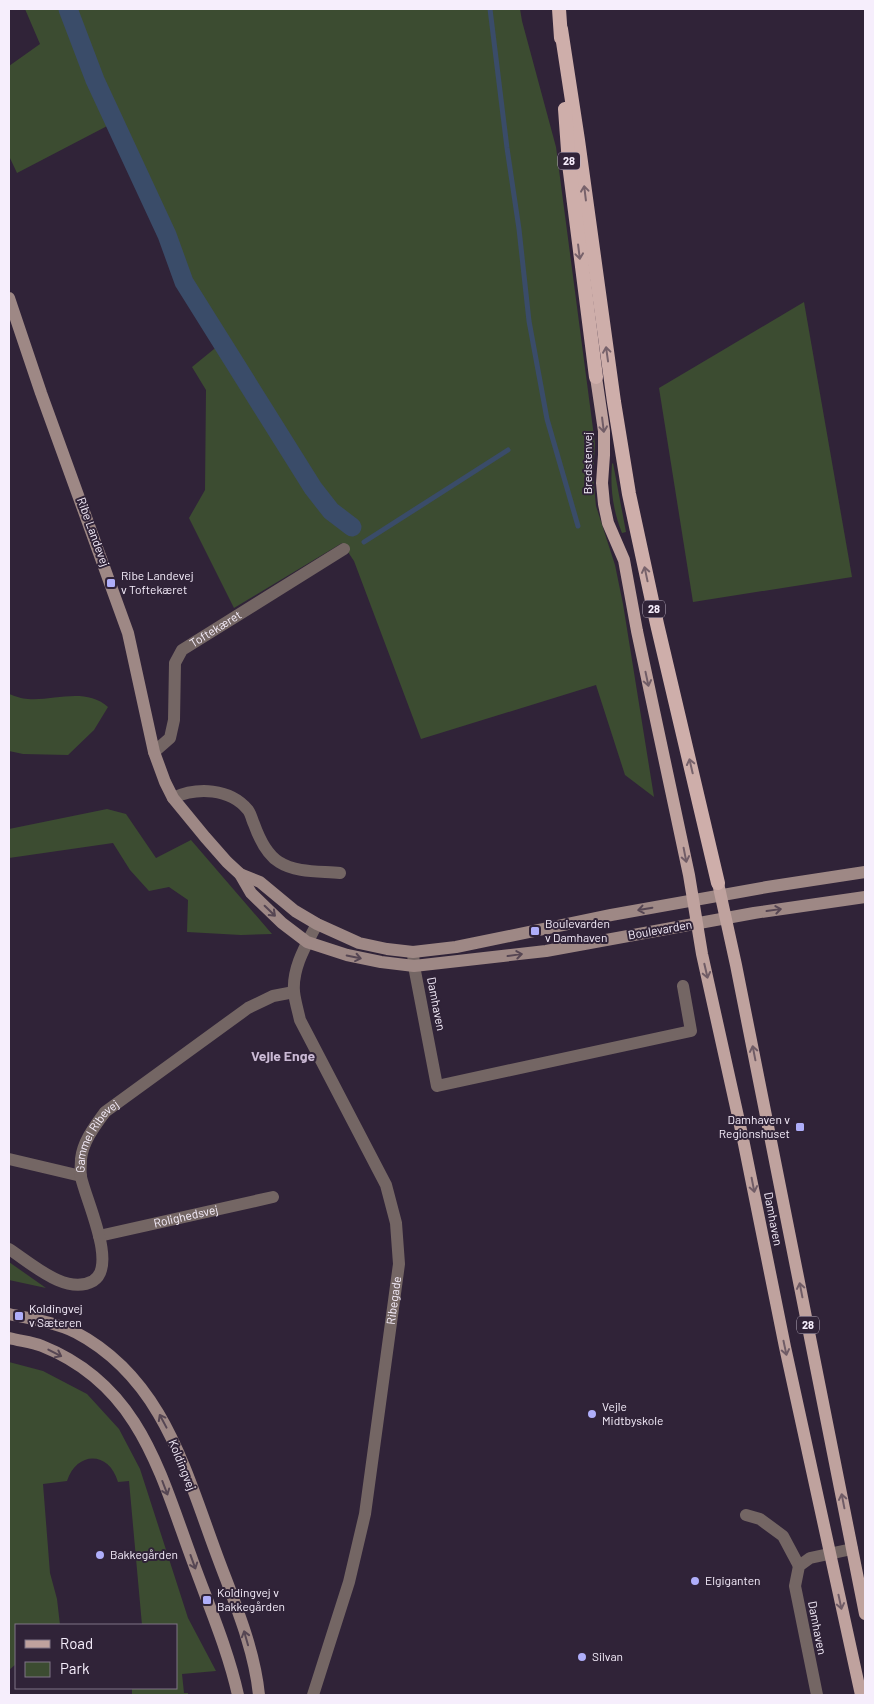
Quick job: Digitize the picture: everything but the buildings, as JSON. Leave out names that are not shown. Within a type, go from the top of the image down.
[{"type":"highway","name":"Bredstenvej","points":[[559,9],[569,164],[596,377]]},
{"type":"highway","name":"Bredstenvej","points":[[561,29],[614,402],[629,494],[657,624],[719,889]]},
{"type":"main road","name":"Ribe Landevej","points":[[9,298],[41,393],[128,633],[159,768],[173,798],[204,837],[240,874],[251,893],[282,923],[308,942]]},
{"type":"main road","name":"Bredstenvej","points":[[596,377],[604,431],[602,483],[604,504],[608,523],[624,560],[692,895]]},
{"type":"main road","name":"Boulevarden","points":[[317,924],[359,943],[413,952],[456,947],[611,915],[719,889],[865,872]]},
{"type":"main road","name":"Ribe Landevej","points":[[240,874],[260,882],[295,911],[317,924]]},
{"type":"main road","name":"Damhaven","points":[[719,889],[758,1072],[865,1614]]},
{"type":"main road","name":"Damhaven","points":[[692,895],[702,954],[744,1139],[785,1347],[861,1695]]},
{"type":"main road","name":"Boulevarden","points":[[308,942],[347,955],[414,966],[546,951],[726,918],[865,897]]},
{"type":"main road","name":"Koldingvej","points":[[9,1314],[51,1323],[75,1332],[115,1360],[138,1382],[152,1401],[181,1457],[242,1624],[251,1655],[259,1695]]},
{"type":"main road","name":"Koldingvej","points":[[9,1338],[41,1346],[82,1366],[112,1393],[138,1427],[158,1467],[232,1667],[238,1695]]},
{"type":"street","name":"Toftekæret","points":[[154,752],[170,738],[174,720],[175,663],[182,650],[344,549]]},
{"type":"street","points":[[173,798],[182,794],[206,791],[217,792],[236,800],[248,811],[266,850],[280,862],[295,868],[340,873]]},
{"type":"street","name":"Ribegade","points":[[313,1695],[350,1582],[365,1514],[399,1264],[396,1223],[386,1185],[300,1020],[294,992],[296,973],[304,948],[317,924]]},
{"type":"street","name":"Damhaven","points":[[413,952],[437,1086],[691,1031],[683,986]]},
{"type":"street","name":"Gammel Ribevej","points":[[9,1249],[60,1282],[85,1285],[101,1274],[104,1261],[99,1236],[81,1176],[82,1157],[89,1134],[105,1112],[248,1008],[274,996],[294,992]]},
{"type":"street","points":[[9,1159],[81,1176]]},
{"type":"street","name":"Rolighedsvej","points":[[99,1236],[273,1197]]},
{"type":"street","points":[[746,1515],[760,1519],[783,1536],[799,1566],[810,1558],[852,1549]]},
{"type":"street","name":"Damhaven","points":[[799,1566],[795,1586],[817,1695]]},
{"type":"green space","points":[[25,9],[520,9],[556,147],[595,444],[593,475],[596,506],[615,565],[623,604],[654,797],[625,775],[596,685],[421,739],[354,561],[342,543],[234,608],[189,518],[205,490],[206,390],[192,367],[219,345],[111,124],[17,173],[9,156],[9,66],[40,44]]},
{"type":"green space","points":[[804,302],[852,577],[693,602],[659,388]]},
{"type":"green space","points":[[613,463],[626,532],[622,533],[613,499],[611,482]]},
{"type":"green space","points":[[9,694],[28,699],[80,696],[99,701],[108,707],[94,730],[68,755],[23,754],[9,751]]},
{"type":"green space","points":[[107,809],[126,814],[156,858],[191,840],[272,934],[241,935],[187,932],[188,900],[169,887],[149,891],[130,870],[113,843],[9,858],[9,829]]},
{"type":"green space","points":[[9,1262],[46,1288],[9,1280]]},
{"type":"green space","points":[[9,1362],[43,1371],[87,1394],[119,1429],[140,1469],[188,1618],[216,1671],[182,1674],[184,1693],[188,1693],[188,1695],[132,1695],[132,1689],[178,1689],[178,1624],[142,1624],[129,1481],[118,1482],[114,1472],[108,1465],[101,1460],[93,1459],[85,1460],[78,1464],[67,1481],[43,1484],[50,1573],[57,1599],[60,1624],[15,1624],[15,1665],[9,1670]]},
{"type":"waterway","points":[[68,9],[95,80],[167,235],[184,282],[313,488],[331,511],[352,527]]},
{"type":"waterway","points":[[490,9],[529,321],[547,419],[578,526]]},
{"type":"waterway","points":[[364,542],[508,450]]},
{"type":"place","name":"Ribe Landevej v Toftekæret","points":[[111,583]]},
{"type":"place","name":"Boulevarden v Damhaven","points":[[535,931]]},
{"type":"place","name":"Damhaven v Regionshuset","points":[[800,1127]]},
{"type":"place","name":"Koldingvej v Sæteren","points":[[19,1316]]},
{"type":"place","name":"Vejle Midtbyskole","points":[[592,1414]]},
{"type":"place","name":"Bakkegården","points":[[100,1555]]},
{"type":"place","name":"Elgiganten","points":[[695,1581]]},
{"type":"place","name":"Koldingvej v Bakkegården","points":[[207,1600]]},
{"type":"place","name":"Silvan","points":[[582,1657]]},
{"type":"district","name":"Vejle Enge","points":[[283,1056]]}]
